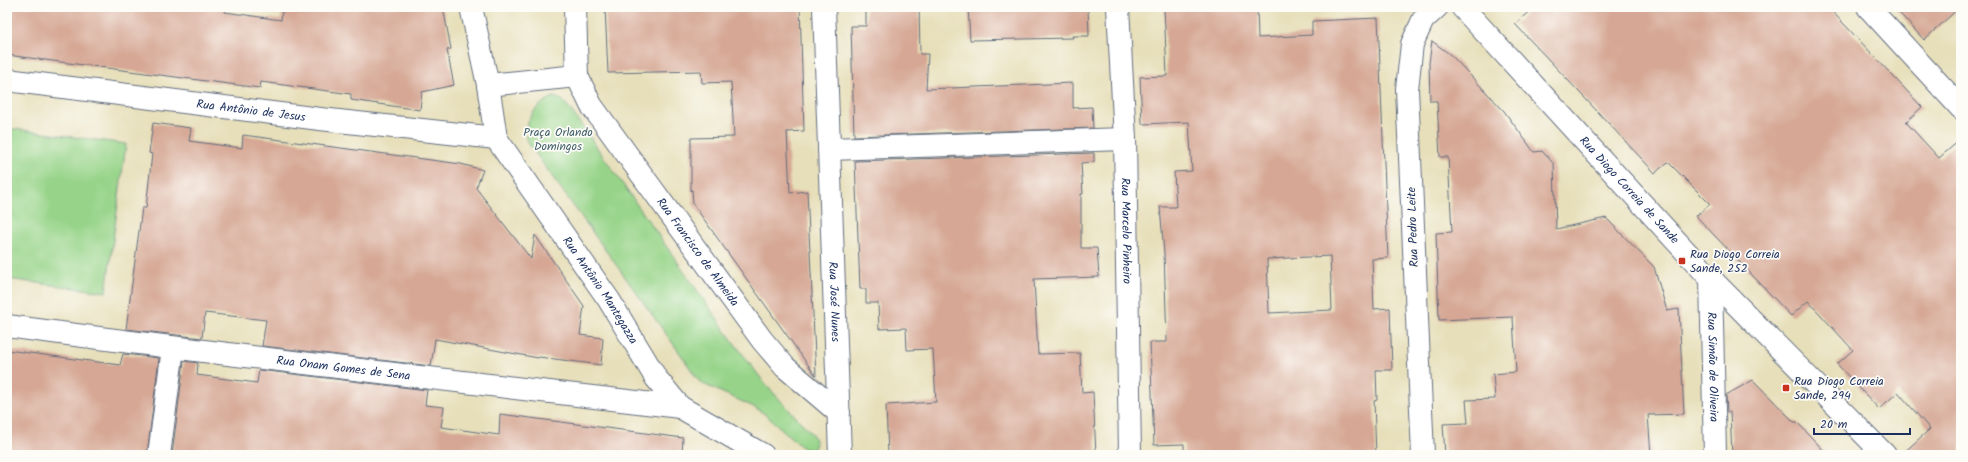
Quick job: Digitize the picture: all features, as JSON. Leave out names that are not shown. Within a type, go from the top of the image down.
[{"type":"street","name":"Rua Antônio Mantegazza","points":[[471,7],[488,85],[496,138],[609,300],[656,378],[680,407],[738,448],[763,455]]},
{"type":"street","name":"Rua Francisco de Almeida","points":[[576,7],[577,76],[590,105],[762,340],[786,366],[838,413]]},
{"type":"street","name":"Rua José Nunes","points":[[824,7],[840,455]]},
{"type":"street","name":"Rua Marcelo Pinheiro","points":[[1118,7],[1125,139],[1130,455]]},
{"type":"street","name":"Rua Pedro Leite","points":[[1423,455],[1407,89],[1412,44],[1423,20],[1437,7]]},
{"type":"street","name":"Rua Diogo Correia de Sande","points":[[1462,7],[1711,279],[1885,455]]},
{"type":"street","points":[[1868,7],[1961,108]]},
{"type":"street","points":[[488,85],[577,76]]},
{"type":"street","name":"Rua Antônio de Jesus","points":[[7,80],[304,117],[496,138]]},
{"type":"street","points":[[829,149],[1125,139]]},
{"type":"street","name":"Rua Simão de Oliveira","points":[[1711,279],[1714,455]]},
{"type":"street","name":"Rua Onam Gomes de Sena","points":[[7,326],[173,348],[256,356],[680,407]]},
{"type":"street","points":[[159,455],[173,348]]},
{"type":"green space","name":"Praça Orlando Domingos","points":[[554,97],[562,100],[570,109],[732,340],[766,385],[813,435],[816,444],[813,450],[804,449],[766,415],[754,407],[701,383],[696,377],[528,143],[526,135],[528,121],[541,104]]},
{"type":"green space","points":[[7,128],[126,144],[106,292],[7,279]]},
{"type":"building","points":[[7,7],[226,7],[225,12],[281,20],[282,11],[285,11],[286,7],[443,7],[451,49],[447,50],[454,85],[422,92],[420,110],[351,100],[351,94],[261,82],[260,88],[7,55]]},
{"type":"building","points":[[605,7],[800,7],[804,131],[787,132],[790,193],[807,191],[816,376],[693,204],[692,190],[691,191],[691,138],[734,137],[731,82],[702,83],[701,71],[608,73]]},
{"type":"building","points":[[866,7],[919,7],[920,54],[928,54],[926,89],[1073,83],[1073,108],[1092,107],[1093,128],[854,136],[851,26],[866,26]]},
{"type":"building","points":[[968,7],[1088,7],[1089,36],[1072,36],[1073,38],[970,40]]},
{"type":"building","points":[[1164,7],[1257,7],[1258,38],[1312,35],[1312,21],[1378,18],[1388,258],[1372,259],[1374,309],[1390,308],[1392,370],[1376,370],[1377,400],[1374,401],[1376,455],[1184,455],[1184,444],[1154,445],[1150,342],[1167,342],[1164,253],[1160,207],[1176,207],[1174,172],[1192,171],[1189,122],[1142,124],[1140,77],[1167,76]],"holes":[[[1330,256],[1332,310],[1269,313],[1267,259]]]},
{"type":"building","points":[[1534,7],[1828,7],[1922,107],[1906,122],[1939,158],[1961,139],[1961,455],[1901,455],[1930,429],[1898,392],[1879,409],[1837,364],[1853,350],[1808,301],[1791,316],[1696,216],[1710,204],[1668,162],[1655,173],[1515,24]]},
{"type":"building","points":[[1894,7],[1960,7],[1924,40]]},
{"type":"building","points":[[1432,41],[1452,56],[1504,111],[1534,152],[1542,151],[1554,164],[1556,229],[1606,218],[1654,267],[1667,311],[1679,309],[1684,414],[1648,415],[1651,455],[1445,455],[1443,424],[1468,423],[1466,400],[1495,399],[1493,374],[1516,372],[1513,317],[1439,320],[1436,233],[1452,232],[1448,157],[1440,157],[1437,101],[1430,101],[1429,63]]},
{"type":"building","points":[[153,123],[191,128],[189,141],[242,148],[243,135],[461,164],[483,170],[476,188],[531,259],[535,235],[584,306],[580,335],[603,338],[601,365],[538,358],[435,339],[431,366],[262,346],[266,320],[205,313],[202,338],[126,329],[142,208],[146,208],[152,154],[149,153]]},
{"type":"building","points":[[1094,153],[1094,162],[1081,163],[1083,194],[1081,194],[1081,248],[1097,248],[1099,277],[1034,279],[1038,354],[1080,353],[1082,393],[1093,392],[1096,455],[888,455],[886,405],[936,402],[933,349],[907,350],[906,328],[879,329],[878,303],[866,303],[866,289],[860,289],[855,161]]},
{"type":"building","points":[[7,350],[120,365],[123,354],[159,358],[147,455],[7,455]]},
{"type":"building","points":[[184,361],[198,363],[197,375],[257,383],[259,370],[427,390],[425,405],[444,407],[441,427],[499,435],[500,414],[683,438],[682,455],[172,455]]},
{"type":"building","points":[[1753,380],[1794,422],[1797,422],[1826,453],[1732,455],[1730,412],[1727,412],[1726,395]]},
{"type":"place","name":"Rua Diogo Correia Sande, 252","points":[[1682,261]]},
{"type":"place","name":"Rua Diogo Correia Sande, 294","points":[[1786,388]]}]
